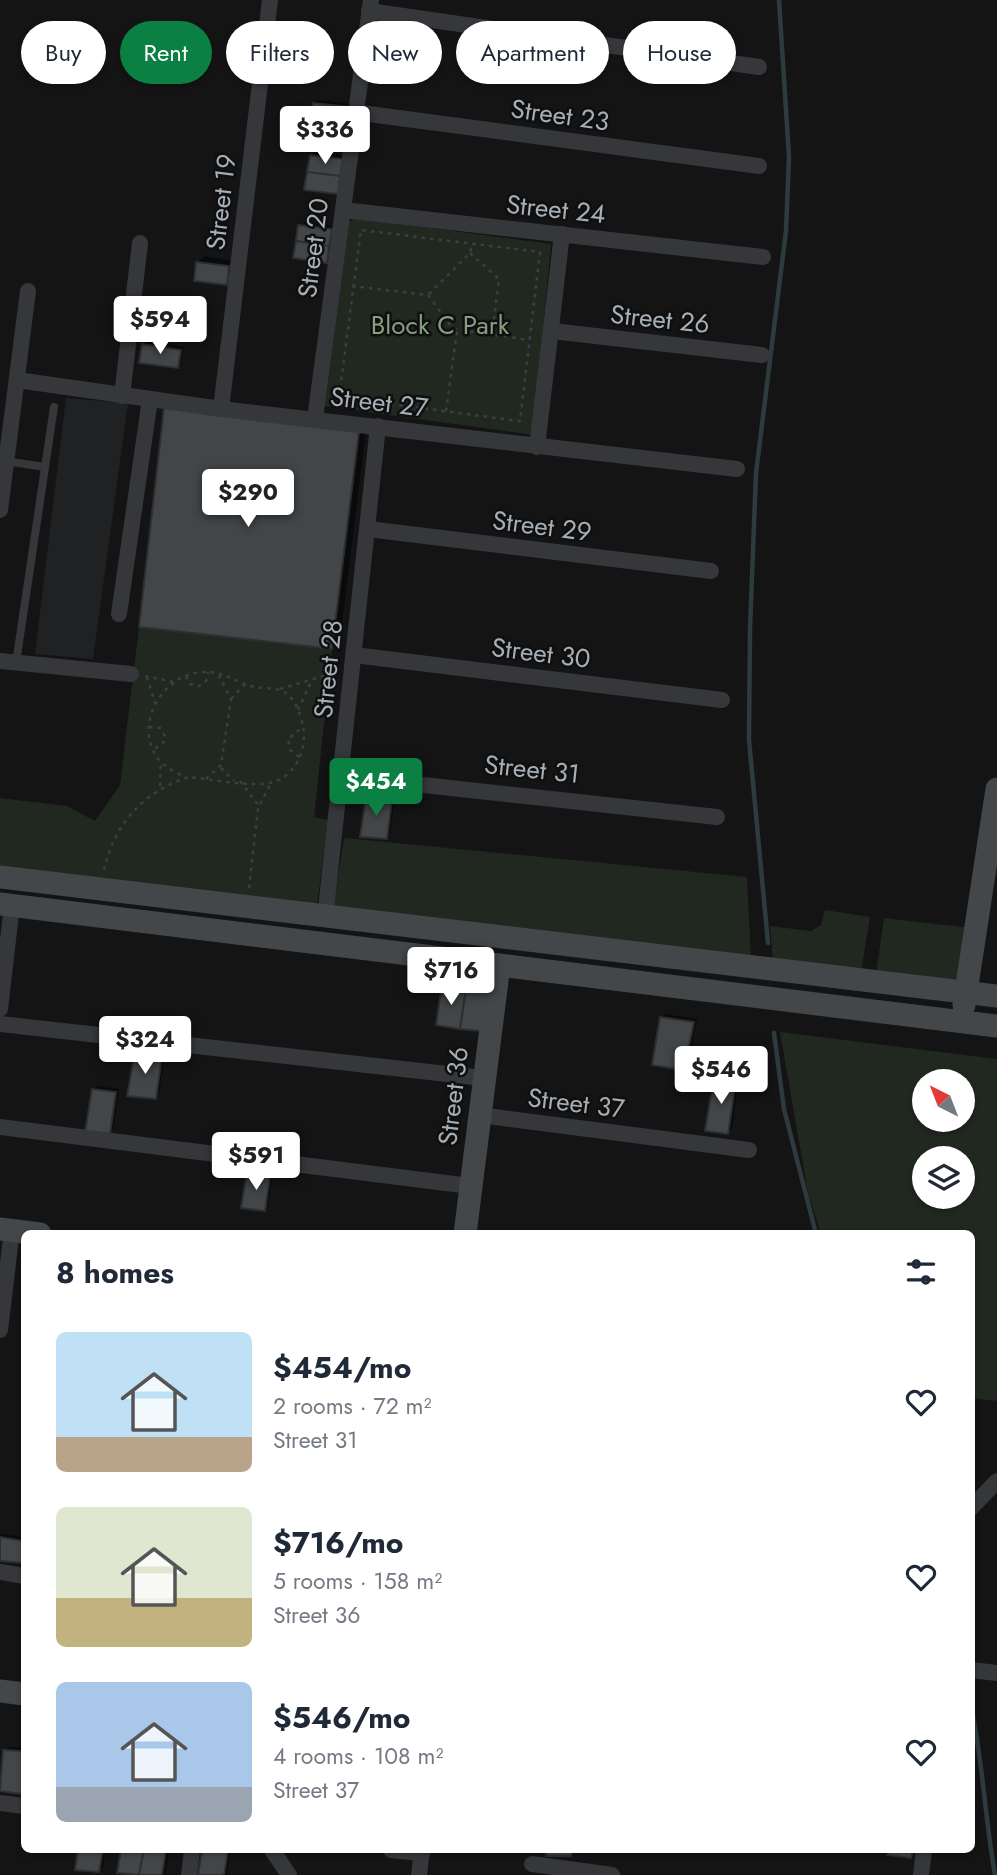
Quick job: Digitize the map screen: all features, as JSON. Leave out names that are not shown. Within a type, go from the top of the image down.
[{"type":"street","name":"Street 19","points":[[221,409],[270,0]]},
{"type":"street","points":[[370,5],[759,67]]},
{"type":"street","name":"Street 20","points":[[315,419],[370,5]]},
{"type":"street","name":"Street 23","points":[[354,112],[760,166]]},
{"type":"street","name":"Street 24","points":[[343,209],[763,257]]},
{"type":"street","points":[[537,447],[562,234]]},
{"type":"street","points":[[122,396],[140,243]]},
{"type":"street","points":[[0,510],[28,291]]},
{"type":"street","name":"Street 26","points":[[551,337],[762,355]]},
{"type":"street","name":"Street 27","points":[[17,380],[221,409],[737,469]]},
{"type":"street","points":[[119,614],[150,399]]},
{"type":"street","name":"Street 28","points":[[325,918],[377,426]]},
{"type":"street","name":"Street 29","points":[[368,529],[711,571]]},
{"type":"street","points":[[8,662],[139,675]]},
{"type":"street","name":"Street 30","points":[[353,662],[722,700]]},
{"type":"street","name":"Street 31","points":[[341,776],[717,817]]},
{"type":"street","points":[[960,1022],[967,993],[997,789]]},
{"type":"street","points":[[0,877],[325,918],[997,996]]},
{"type":"street","points":[[107,891],[108,917]]},
{"type":"street","points":[[0,1009],[6,905],[997,1026]]},
{"type":"street","points":[[426,956],[430,930]]},
{"type":"street","name":"Street 36","points":[[465,1230],[499,965]]},
{"type":"street","points":[[0,1024],[484,1078]]},
{"type":"street","name":"Street 37","points":[[479,1115],[749,1150]]},
{"type":"street","points":[[0,1127],[470,1186]]},
{"type":"street","points":[[0,1330],[6,1230]]},
{"type":"street","points":[[975,1504],[997,1481]]},
{"type":"street","points":[[0,1572],[21,1576]]},
{"type":"street","points":[[975,1671],[997,1674]]},
{"type":"street","points":[[0,1691],[21,1694]]},
{"type":"street","points":[[0,1803],[21,1806]]},
{"type":"street","points":[[189,1875],[192,1853]]},
{"type":"street","points":[[274,1853],[289,1875]]},
{"type":"street","points":[[419,1875],[422,1853]]},
{"type":"street","points":[[921,1875],[924,1853]]},
{"type":"street","points":[[532,1863],[612,1875]]},
{"type":"lane","points":[[8,662],[46,467],[54,407]]},
{"type":"lane","points":[[5,461],[46,467]]},
{"type":"path","points":[[428,295],[470,253],[474,224]]},
{"type":"path","points":[[339,397],[361,230],[540,252],[520,421]]},
{"type":"path","points":[[470,253],[499,279],[492,335]]},
{"type":"path","points":[[334,284],[428,295],[453,330],[529,340],[551,337]]},
{"type":"path","points":[[446,411],[458,330]]},
{"type":"path","points":[[319,395],[540,424]]},
{"type":"path","points":[[276,689],[312,680],[353,662]]},
{"type":"path","points":[[186,676],[190,684],[199,686],[206,681],[208,672]]},
{"type":"path","points":[[186,778],[161,762],[153,750],[149,727],[155,704],[174,682],[186,676],[208,672],[287,694],[298,710],[304,740],[300,757],[287,773],[272,782],[258,806],[247,908]]},
{"type":"path","points":[[218,674],[231,699]]},
{"type":"path","points":[[139,675],[174,682]]},
{"type":"path","points":[[139,675],[155,704]]},
{"type":"path","points":[[298,710],[312,680]]},
{"type":"path","points":[[206,779],[220,767],[231,699],[245,684]]},
{"type":"path","points":[[149,727],[160,729],[165,736],[164,743],[153,750]]},
{"type":"path","points":[[300,757],[289,748],[288,740],[303,727]]},
{"type":"path","points":[[160,788],[161,762]]},
{"type":"path","points":[[220,767],[234,781]]},
{"type":"path","points":[[107,891],[116,834],[136,808],[160,788],[186,778],[272,782]]},
{"type":"path","points":[[240,781],[258,806]]},
{"type":"shaded area","points":[[66,398],[128,403],[93,659],[35,654]]},
{"type":"green space","name":"Block C Park","points":[[354,218],[551,244],[533,435],[325,406],[349,223]]},
{"type":"green space","points":[[139,627],[332,649],[314,817],[328,820],[317,906],[0,871],[0,798],[67,806],[95,821],[120,785]]},
{"type":"green space","points":[[344,838],[747,877],[751,959],[333,906]]},
{"type":"green space","points":[[825,910],[870,917],[861,973],[773,962],[770,926],[811,931],[821,925]]},
{"type":"green space","points":[[884,918],[970,928],[961,985],[876,974]]},
{"type":"green space","points":[[780,1032],[997,1059],[997,1401],[975,1398],[975,1230],[820,1230],[808,1193]]},
{"type":"building","points":[[313,103],[349,107],[346,125],[309,121]]},
{"type":"building","points":[[310,155],[343,159],[340,176],[307,172]]},
{"type":"building","points":[[307,172],[340,176],[338,194],[304,190]]},
{"type":"building","points":[[298,225],[332,229],[329,246],[296,241]]},
{"type":"building","points":[[296,241],[329,246],[327,263],[293,258]]},
{"type":"building","points":[[196,262],[229,266],[227,285],[194,281]]},
{"type":"building","points":[[142,344],[181,350],[178,368],[139,363]]},
{"type":"building","points":[[164,408],[359,431],[332,649],[139,627]]},
{"type":"building","points":[[366,797],[392,800],[387,839],[360,837]]},
{"type":"building","points":[[442,985],[466,989],[460,1029],[436,1025]]},
{"type":"building","points":[[466,989],[488,991],[481,1031],[460,1029]]},
{"type":"building","points":[[660,1017],[694,1022],[684,1070],[652,1065]]},
{"type":"building","points":[[135,1052],[162,1056],[156,1099],[127,1096]]},
{"type":"building","points":[[714,1078],[736,1081],[728,1134],[705,1131]]},
{"type":"building","points":[[92,1089],[116,1092],[110,1134],[85,1132]]},
{"type":"building","points":[[247,1172],[270,1176],[265,1211],[241,1208]]},
{"type":"building","points":[[0,1537],[21,1540],[21,1563],[0,1561]]},
{"type":"building","points":[[3,1750],[21,1751],[21,1794],[0,1791]]},
{"type":"building","points":[[78,1853],[102,1853],[99,1872],[75,1870]]},
{"type":"building","points":[[120,1853],[143,1853],[139,1875],[117,1873]]},
{"type":"building","points":[[143,1853],[166,1853],[162,1875],[139,1875]]},
{"type":"building","points":[[202,1853],[228,1853],[224,1875],[198,1875]]},
{"type":"building","points":[[546,1853],[572,1853],[571,1856],[546,1856]]},
{"type":"building","points":[[888,1853],[912,1853],[911,1858],[887,1855]]},
{"type":"waterway","points":[[768,943],[749,740],[750,629],[756,473],[786,231],[789,157],[779,0]]},
{"type":"waterway","points":[[774,1033],[784,1109],[815,1230]]},
{"type":"waterway","points":[[975,1730],[995,1875]]}]
